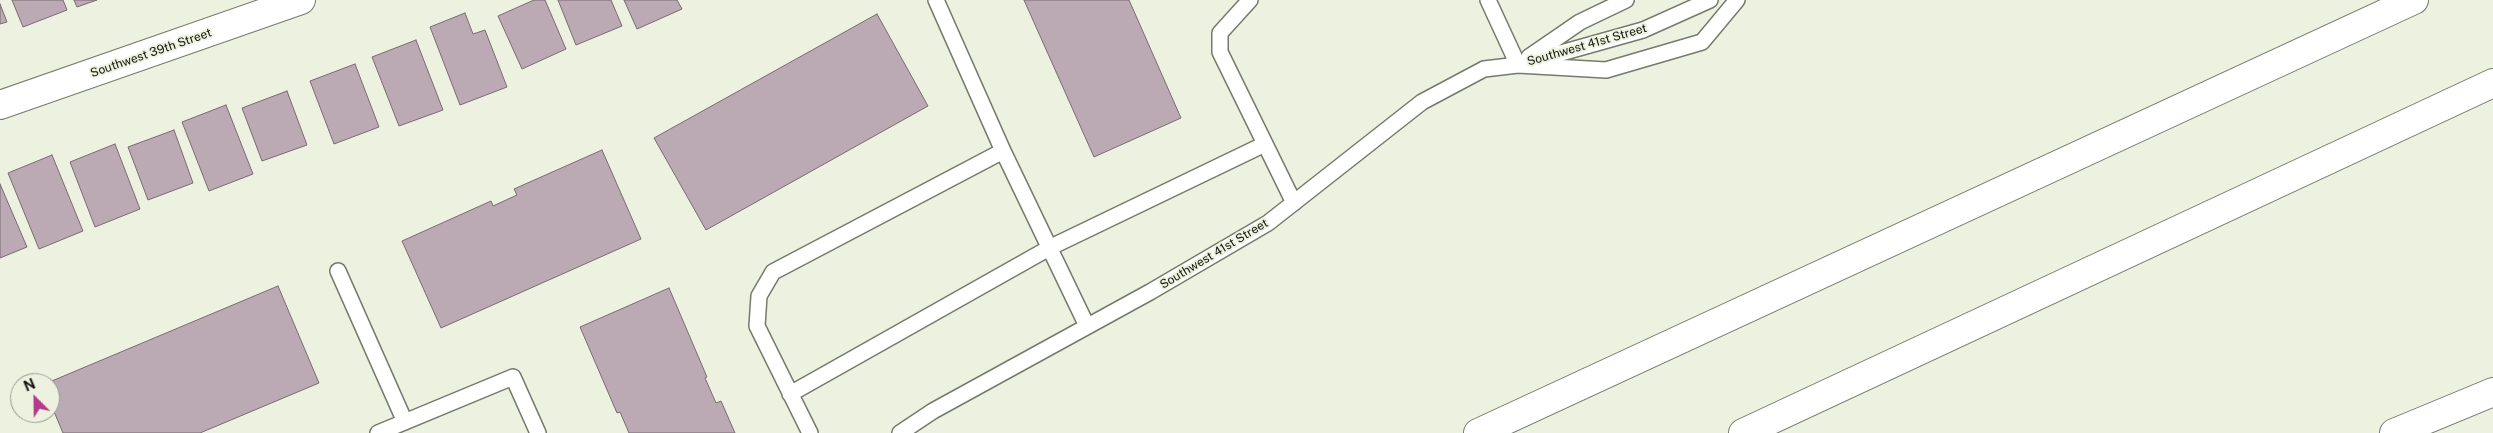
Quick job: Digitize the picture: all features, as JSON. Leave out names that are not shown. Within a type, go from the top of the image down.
[{"type":"main road","name":"Southwest 39th Street","points":[[0,105],[301,0]]},
{"type":"main road","points":[[1478,433],[2414,0]]},
{"type":"main road","points":[[1743,433],[2486,87]]},
{"type":"main road","points":[[2394,433],[2493,392]]},
{"type":"lane","points":[[936,0],[1003,151],[1051,247],[1087,326]]},
{"type":"lane","points":[[1250,0],[1220,33],[1220,52],[1294,202]]},
{"type":"lane","points":[[1488,0],[1518,65]]},
{"type":"lane","name":"Southwest 41st Street","points":[[1518,65],[1580,22],[1626,0]]},
{"type":"lane","name":"Southwest 41st Street","points":[[1518,65],[1643,30],[1710,0]]},
{"type":"lane","name":"Southwest 41st Street","points":[[900,433],[933,411],[1268,223],[1422,102],[1484,68],[1518,65],[1606,70],[1702,42],[1737,0]]},
{"type":"lane","points":[[790,394],[1051,247],[1265,144]]},
{"type":"lane","points":[[810,433],[757,326],[759,296],[773,272],[1003,151]]},
{"type":"lane","points":[[338,271],[404,422]]},
{"type":"lane","points":[[378,433],[513,377],[538,433]]},
{"type":"building","points":[[12,0],[63,0],[67,10],[23,27]]},
{"type":"building","points":[[74,0],[97,0],[77,7]]},
{"type":"building","points":[[534,0],[545,0],[566,49],[522,69],[498,16]]},
{"type":"building","points":[[558,0],[611,0],[622,26],[576,45]]},
{"type":"building","points":[[624,0],[677,0],[682,9],[637,29]]},
{"type":"building","points":[[1024,0],[1129,0],[1181,118],[1094,157]]},
{"type":"building","points":[[0,4],[7,22],[0,24]]},
{"type":"building","points":[[465,13],[473,34],[485,30],[507,87],[460,105],[430,27]]},
{"type":"building","points":[[877,14],[928,106],[706,230],[654,138]]},
{"type":"building","points":[[416,40],[443,110],[399,126],[372,57]]},
{"type":"building","points":[[355,64],[379,127],[334,144],[310,81]]},
{"type":"building","points":[[287,91],[307,145],[262,161],[242,108]]},
{"type":"building","points":[[226,105],[253,174],[209,191],[182,122]]},
{"type":"building","points":[[174,130],[193,183],[148,200],[128,147]]},
{"type":"building","points":[[115,144],[140,209],[95,227],[70,162]]},
{"type":"building","points":[[602,150],[641,239],[441,328],[402,241],[491,201],[493,206],[517,195],[514,189]]},
{"type":"building","points":[[52,155],[83,231],[39,249],[8,173]]},
{"type":"building","points":[[0,184],[27,247],[0,258]]},
{"type":"building","points":[[278,286],[319,383],[200,433],[63,433],[59,423],[60,378]]},
{"type":"building","points":[[669,288],[707,377],[705,378],[716,403],[721,401],[735,433],[629,433],[620,412],[617,413],[580,327]]}]
